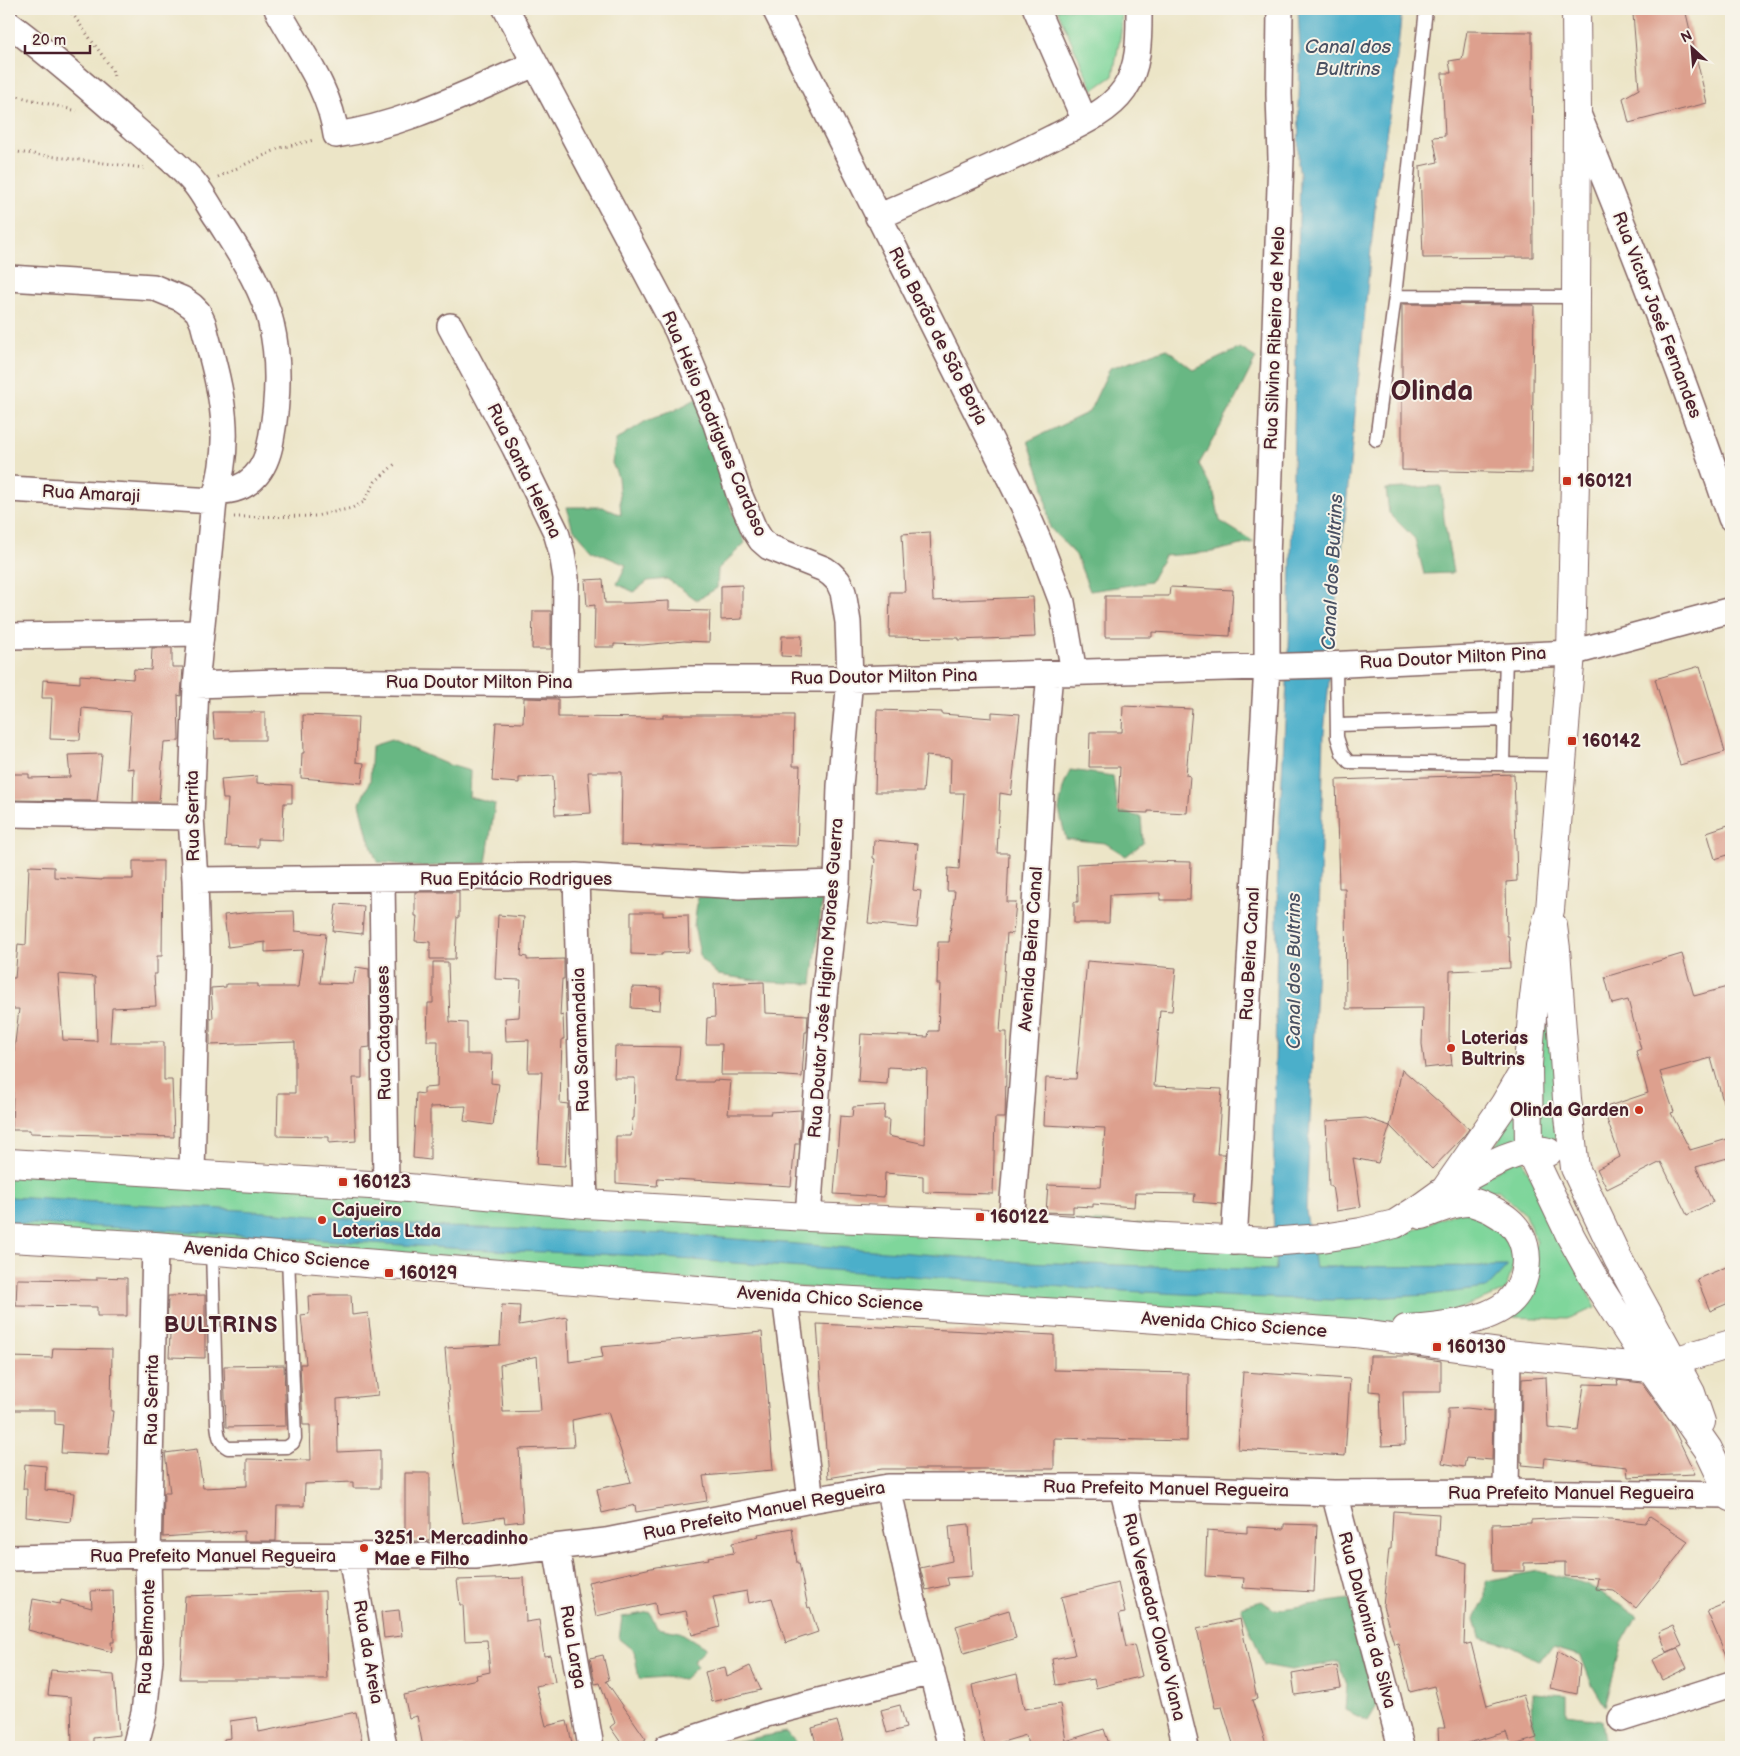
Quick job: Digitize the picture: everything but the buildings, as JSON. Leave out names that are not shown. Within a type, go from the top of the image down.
[{"type":"main road","points":[[1576,9],[1575,480],[1571,652],[1550,910],[1542,939],[1535,978],[1528,1064],[1530,1149],[1571,1236],[1620,1322],[1662,1365],[1696,1407],[1708,1449],[1731,1496]]},
{"type":"main road","points":[[1550,910],[1556,949],[1567,1099],[1575,1168],[1662,1365]]},
{"type":"main road","points":[[1444,1190],[1516,1087],[1528,1064]]},
{"type":"main road","points":[[1395,1224],[1444,1190],[1495,1163],[1530,1149],[1544,1150],[1554,1154],[1575,1168]]},
{"type":"main road","points":[[9,1163],[386,1186],[585,1204],[808,1217],[1011,1224],[1234,1242],[1312,1239],[1361,1232],[1395,1224],[1458,1203],[1470,1202],[1481,1205],[1503,1216],[1520,1234],[1526,1259],[1521,1285],[1508,1302],[1496,1310],[1461,1322],[1433,1327],[1355,1333]]},
{"type":"main road","name":"Avenida Chico Science","points":[[9,1238],[212,1250],[785,1297],[1355,1333],[1508,1354],[1662,1365]]},
{"type":"main road","points":[[1662,1365],[1731,1344]]},
{"type":"street","points":[[277,9],[317,78],[331,109],[336,135],[373,128],[415,114],[534,64]]},
{"type":"street","name":"Rua Hélio Rodrigues Cardoso","points":[[506,9],[677,330],[716,424],[739,494],[756,534],[769,547],[824,569],[838,581],[846,605],[850,679]]},
{"type":"street","name":"Rua Barão de São Borja","points":[[775,9],[1023,505],[1062,602],[1062,673]]},
{"type":"street","points":[[1036,9],[1085,121]]},
{"type":"street","points":[[878,217],[998,164],[1085,121],[1114,101],[1124,90],[1136,63],[1139,46],[1139,9]]},
{"type":"street","name":"Rua Silvino Ribeiro de Melo","points":[[1272,666],[1268,548],[1280,176],[1280,9]]},
{"type":"street","points":[[9,24],[43,49],[185,173],[196,186],[243,259],[264,301],[271,321],[276,363],[276,417],[266,460],[257,474],[246,485],[216,496]]},
{"type":"street","name":"Rua Victor José Fernandes","points":[[1577,114],[1624,225],[1731,518]]},
{"type":"street","name":"Rua Serrita","points":[[9,278],[153,288],[182,299],[198,312],[203,323],[222,393],[225,436],[223,469],[216,496],[196,685],[190,817],[195,880],[196,954],[192,1174]]},
{"type":"street","name":"Rua Santa Helena","points":[[450,326],[515,448],[556,532],[566,578],[565,684]]},
{"type":"street","name":"Rua Amaraji","points":[[9,490],[172,498],[216,496]]},
{"type":"street","name":"Rua Doutor Milton Pina","points":[[196,685],[307,681],[565,684],[686,679],[850,679],[1331,664],[1506,656],[1571,652],[1731,610]]},
{"type":"street","points":[[9,636],[201,633]]},
{"type":"street","name":"Rua Beira Canal","points":[[1234,1242],[1272,666]]},
{"type":"street","name":"Avenida Beira Canal","points":[[1011,1224],[1033,943],[1044,738],[1062,673]]},
{"type":"street","name":"Rua Doutor José Higino Moraes Guerra","points":[[808,1217],[824,996],[837,883],[840,786],[850,679]]},
{"type":"street","points":[[9,814],[190,817]]},
{"type":"street","name":"Rua Epitácio Rodrigues","points":[[195,880],[576,876],[740,886],[837,883]]},
{"type":"street","name":"Rua Saramandaia","points":[[576,876],[585,1204]]},
{"type":"street","name":"Rua Cataguases","points":[[382,879],[386,1186]]},
{"type":"street","name":"Rua Serrita","points":[[148,1555],[155,1246]]},
{"type":"street","points":[[785,1297],[810,1500]]},
{"type":"street","points":[[1506,1492],[1508,1354]]},
{"type":"street","points":[[888,1487],[912,1597],[951,1747]]},
{"type":"street","name":"Rua Prefeito Manuel Regueira","points":[[9,1558],[148,1555],[474,1556],[606,1541],[810,1500],[888,1487],[1122,1487],[1334,1493],[1506,1492],[1731,1496]]},
{"type":"street","name":"Rua Vereador Olavo Viana","points":[[1122,1487],[1186,1747]]},
{"type":"street","name":"Rua Dalvanira da Silva","points":[[1334,1493],[1400,1747]]},
{"type":"street","name":"Rua Larga","points":[[556,1547],[591,1747]]},
{"type":"street","name":"Rua Belmonte","points":[[135,1747],[144,1713],[150,1660],[148,1555]]},
{"type":"street","name":"Rua da Areia","points":[[351,1556],[384,1747]]},
{"type":"street","points":[[667,1747],[767,1714],[932,1672]]},
{"type":"street","points":[[1621,1719],[1731,1684]]},
{"type":"lane","points":[[1376,440],[1395,296],[1426,9]]},
{"type":"lane","points":[[1395,296],[1576,297]]},
{"type":"lane","points":[[1503,764],[1506,656]]},
{"type":"lane","points":[[1331,664],[1337,737],[1342,752],[1349,762],[1562,765]]},
{"type":"lane","points":[[1337,725],[1505,720]]},
{"type":"lane","points":[[212,1250],[217,1424],[218,1436],[223,1445],[228,1448],[287,1447],[293,1443],[295,1438],[288,1256]]},
{"type":"path","points":[[69,9],[112,69],[118,87]]},
{"type":"path","points":[[9,94],[83,112]]},
{"type":"path","points":[[196,186],[280,148],[336,135]]},
{"type":"path","points":[[9,151],[146,168]]},
{"type":"path","points":[[216,496],[234,517],[316,516],[352,508],[364,502],[375,482],[395,464]]},
{"type":"green space","points":[[1057,9],[1122,9],[1121,32],[1113,76],[1093,90]]},
{"type":"green space","points":[[1240,348],[1256,358],[1231,408],[1199,464],[1214,493],[1220,521],[1254,542],[1212,552],[1164,556],[1150,582],[1090,591],[1076,555],[1050,528],[1043,483],[1028,441],[1089,412],[1110,368],[1167,349],[1194,370]]},
{"type":"green space","points":[[698,398],[722,485],[745,543],[718,569],[717,588],[697,600],[667,579],[648,581],[634,592],[617,584],[626,565],[593,551],[572,527],[567,507],[603,507],[621,515],[618,477],[612,463],[616,440],[646,421],[675,410]]},
{"type":"green space","points":[[1441,486],[1444,519],[1453,573],[1424,574],[1415,539],[1389,513],[1386,489]]},
{"type":"green space","points":[[391,740],[446,764],[470,771],[469,797],[495,804],[486,863],[419,867],[377,862],[368,837],[360,803],[370,781],[372,746]]},
{"type":"green space","points":[[1070,770],[1113,776],[1118,811],[1141,817],[1143,843],[1126,856],[1105,843],[1066,839],[1059,810],[1063,788]]},
{"type":"green space","points":[[823,892],[812,984],[769,982],[718,975],[701,959],[694,926],[698,897],[769,896]]},
{"type":"green space","points":[[1550,950],[1566,1154],[1537,1140],[1534,1086]]},
{"type":"green space","points":[[1521,1093],[1523,1145],[1470,1166],[1498,1142]]},
{"type":"green space","points":[[1521,1157],[1596,1308],[1567,1319],[1507,1317],[1503,1301],[1537,1242],[1524,1213],[1498,1190],[1454,1194]]},
{"type":"green space","points":[[9,1171],[1398,1236],[1462,1210],[1512,1233],[1518,1253],[1505,1291],[1449,1313],[1348,1327],[9,1230]]},
{"type":"green space","points":[[1538,1571],[1587,1584],[1637,1616],[1622,1643],[1605,1707],[1592,1685],[1581,1656],[1553,1648],[1539,1660],[1503,1643],[1480,1637],[1475,1619],[1486,1597],[1486,1581]]},
{"type":"green space","points":[[1349,1599],[1378,1704],[1368,1721],[1345,1710],[1347,1685],[1339,1662],[1291,1670],[1264,1665],[1241,1607],[1262,1601],[1275,1610]]},
{"type":"green space","points":[[650,1612],[657,1628],[680,1632],[706,1648],[693,1661],[697,1667],[684,1679],[664,1677],[639,1679],[634,1651],[619,1639],[622,1617]]},
{"type":"green space","points":[[1532,1693],[1567,1695],[1567,1715],[1601,1720],[1605,1747],[1537,1747],[1533,1732]]},
{"type":"green space","points":[[787,1732],[796,1743],[793,1747],[718,1747],[733,1742]]},
{"type":"water","name":"Canal dos Bultrins","points":[[1298,9],[1402,9],[1394,86],[1376,198],[1324,733],[1319,916],[1306,1211],[1315,1267],[1508,1266],[1487,1288],[1428,1295],[1334,1300],[1240,1297],[1105,1290],[623,1255],[465,1249],[149,1229],[9,1223],[9,1197],[241,1210],[447,1227],[671,1234],[1023,1262],[1276,1270],[1273,1212],[1278,850],[1289,646],[1300,175],[1298,164],[1300,49]]},
{"type":"place","name":"160121","points":[[1567,481]]},
{"type":"place","name":"160142","points":[[1572,741]]},
{"type":"place","name":"Loterias Bultrins","points":[[1451,1048]]},
{"type":"place","name":"Olinda Garden","points":[[1639,1110]]},
{"type":"place","name":"160123","points":[[343,1182]]},
{"type":"place","name":"160122","points":[[980,1217]]},
{"type":"place","name":"Cajueiro Loterias Ltda","points":[[322,1220]]},
{"type":"place","name":"160129","points":[[389,1273]]},
{"type":"place","name":"160130","points":[[1437,1347]]},
{"type":"place","name":"3251 - Mercadinho Mae e Filho","points":[[364,1548]]},
{"type":"district","name":"Olinda","points":[[1432,391]]},
{"type":"district","name":"BULTRINS","points":[[221,1325]]}]
